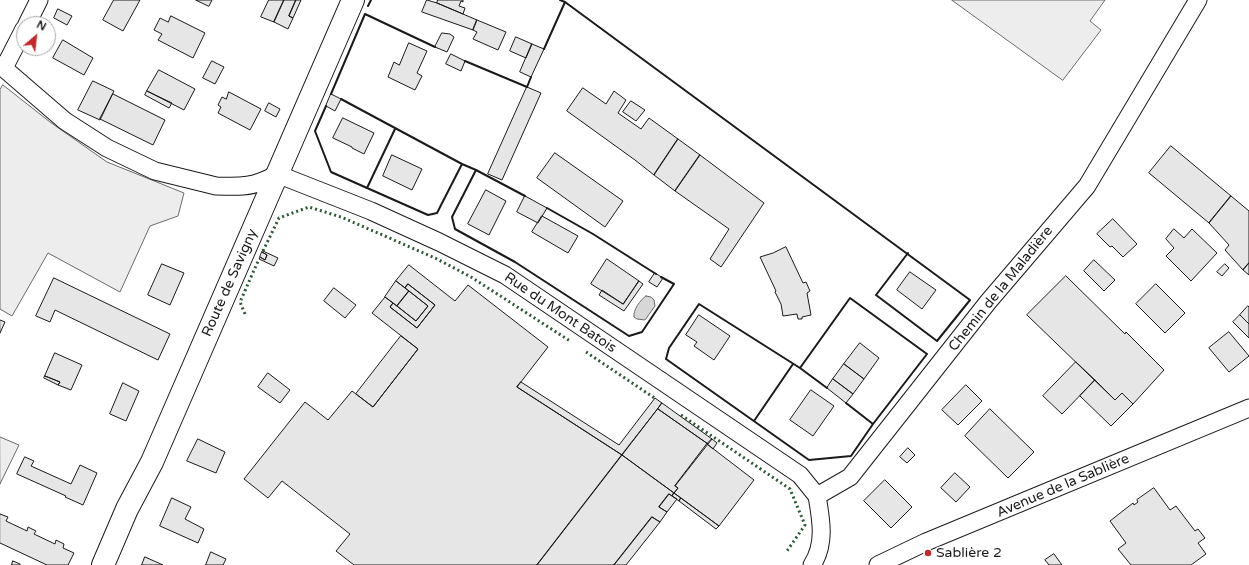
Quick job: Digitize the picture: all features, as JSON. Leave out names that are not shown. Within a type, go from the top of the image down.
[{"type":"main road","name":"Route de Savigny","points":[[102,565],[127,509],[152,462],[353,0]]},
{"type":"street","points":[[31,16],[39,0]]},
{"type":"street","name":"Chemin de la Maladière","points":[[817,496],[850,477],[988,302],[1086,186],[1198,0]]},
{"type":"street","points":[[16,43],[2,67],[65,121],[107,148],[155,171],[216,186],[240,186],[259,183],[277,174]]},
{"type":"street","name":"Rue du Mont Batois","points":[[277,174],[378,214],[440,242],[505,276],[800,475],[817,496]]},
{"type":"street","name":"Avenue de la Sablière","points":[[878,565],[926,542],[1249,408]]},
{"type":"street","points":[[812,565],[818,556],[822,528],[817,496]]},
{"type":"shaded area","points":[[952,0],[1105,0],[1090,21],[1101,30],[1063,80]]},
{"type":"shaded area","points":[[3,85],[50,122],[107,162],[184,193],[178,216],[150,226],[120,292],[48,253],[12,316],[0,309],[0,90]]},
{"type":"shaded area","points":[[646,296],[651,297],[654,300],[655,306],[645,320],[637,319],[634,317],[636,308]]},
{"type":"shaded area","points":[[0,437],[19,445],[0,484]]},
{"type":"building","points":[[114,0],[140,0],[123,31],[103,20]]},
{"type":"building","points":[[196,0],[212,0],[209,6]]},
{"type":"building","points":[[269,0],[284,0],[274,22],[261,17]]},
{"type":"building","points":[[284,0],[296,0],[289,16],[293,18],[288,29],[274,22]]},
{"type":"building","points":[[296,0],[301,0],[293,18],[289,16]]},
{"type":"building","points":[[427,0],[477,20],[473,30],[422,12]]},
{"type":"building","points":[[438,0],[463,0],[459,6],[465,8],[463,14],[437,3]]},
{"type":"building","points":[[58,9],[72,16],[67,25],[56,19],[55,16]]},
{"type":"building","points":[[171,16],[205,33],[193,58],[158,40],[162,34],[154,30],[160,18],[168,22]]},
{"type":"building","points":[[477,20],[506,32],[498,50],[473,39],[477,32],[473,30]]},
{"type":"building","points":[[442,33],[450,34],[454,37],[447,52],[435,47]]},
{"type":"building","points":[[516,37],[532,44],[526,58],[510,51]]},
{"type":"building","points":[[63,40],[93,58],[84,75],[53,58],[56,56],[56,53]]},
{"type":"building","points":[[409,43],[427,51],[417,73],[422,76],[415,90],[388,77],[394,62],[399,65]]},
{"type":"building","points":[[532,44],[544,49],[531,77],[520,72]]},
{"type":"building","points":[[451,54],[465,61],[461,71],[446,64]]},
{"type":"building","points":[[212,61],[224,67],[215,84],[203,78]]},
{"type":"building","points":[[159,70],[195,89],[184,110],[147,91]]},
{"type":"building","points":[[93,81],[114,91],[100,120],[78,110]]},
{"type":"building","points":[[527,87],[541,93],[502,180],[488,174]]},
{"type":"building","points":[[583,88],[606,104],[614,91],[626,100],[618,113],[641,129],[649,118],[678,139],[654,175],[567,111]]},
{"type":"building","points":[[147,91],[172,103],[169,108],[145,95]]},
{"type":"building","points":[[229,92],[261,109],[250,130],[218,113],[221,107],[218,105],[222,97],[226,99]]},
{"type":"building","points":[[113,94],[165,120],[153,145],[100,119]]},
{"type":"building","points":[[331,94],[341,99],[335,111],[326,106]]},
{"type":"building","points":[[631,101],[645,110],[636,121],[623,112]]},
{"type":"building","points":[[269,103],[280,109],[276,117],[265,111]]},
{"type":"building","points":[[343,118],[374,133],[364,154],[333,138]]},
{"type":"building","points":[[678,139],[700,155],[675,191],[654,175]]},
{"type":"building","points":[[1171,146],[1231,196],[1209,223],[1149,173]]},
{"type":"building","points":[[555,153],[623,201],[605,227],[537,178]]},
{"type":"building","points":[[392,155],[422,169],[412,190],[383,176]]},
{"type":"building","points":[[700,155],[764,203],[721,267],[710,259],[729,229],[675,191]]},
{"type":"building","points":[[486,190],[506,201],[489,235],[468,224]]},
{"type":"building","points":[[525,196],[547,208],[538,223],[517,212]]},
{"type":"building","points":[[1231,196],[1249,211],[1249,263],[1243,270],[1225,250],[1229,245],[1209,223]]},
{"type":"building","points":[[542,216],[578,236],[568,253],[532,232]]},
{"type":"building","points":[[1113,219],[1137,244],[1123,257],[1097,234]]},
{"type":"building","points":[[1174,229],[1184,238],[1192,229],[1217,253],[1191,281],[1166,256],[1174,248],[1166,239]]},
{"type":"building","points":[[786,247],[803,283],[806,282],[810,291],[807,293],[811,315],[802,317],[802,319],[798,319],[797,314],[783,316],[781,304],[775,292],[776,291],[760,257]]},
{"type":"building","points":[[263,251],[278,258],[274,266],[259,259],[260,257],[265,260],[267,255],[262,252]]},
{"type":"building","points":[[262,252],[267,255],[265,260],[260,257]]},
{"type":"building","points":[[607,259],[639,281],[623,304],[591,284]]},
{"type":"building","points":[[1094,260],[1115,280],[1104,291],[1084,271]]},
{"type":"building","points":[[1249,263],[1249,275],[1243,270]]},
{"type":"building","points":[[162,264],[184,273],[170,305],[148,295]]},
{"type":"building","points":[[1225,264],[1229,268],[1222,276],[1217,272]]},
{"type":"building","points":[[409,265],[455,301],[468,285],[548,347],[517,387],[622,455],[537,565],[354,565],[336,551],[350,534],[282,481],[268,498],[244,479],[305,402],[328,420],[352,391],[373,407],[418,349],[372,313],[385,297],[393,303],[390,307],[417,328],[435,305],[408,284],[405,288],[396,281]]},
{"type":"building","points":[[910,272],[936,290],[922,309],[897,290]]},
{"type":"building","points":[[655,273],[663,278],[657,287],[649,282]]},
{"type":"building","points":[[1066,276],[1164,370],[1133,404],[1122,393],[1115,400],[1027,315]]},
{"type":"building","points":[[54,278],[170,334],[158,360],[55,310],[50,322],[36,316]]},
{"type":"building","points":[[396,281],[409,291],[397,306],[385,297]]},
{"type":"building","points":[[639,281],[643,284],[624,311],[599,295],[602,290],[623,304]]},
{"type":"building","points":[[408,284],[435,305],[417,328],[390,307],[393,303],[416,321],[428,306],[405,288]]},
{"type":"building","points":[[1156,284],[1185,313],[1165,333],[1136,304]]},
{"type":"building","points":[[334,288],[356,305],[345,318],[324,301]]},
{"type":"building","points":[[409,291],[428,306],[416,321],[397,306]]},
{"type":"building","points":[[1248,306],[1249,307],[1249,324],[1240,315]]},
{"type":"building","points":[[699,315],[730,336],[714,360],[694,346],[697,342],[686,335]]},
{"type":"building","points":[[1240,315],[1249,324],[1249,338],[1233,322]]},
{"type":"building","points":[[0,320],[5,322],[0,333]]},
{"type":"building","points":[[1229,332],[1249,356],[1229,372],[1209,348]]},
{"type":"building","points":[[401,336],[418,349],[373,407],[356,394]]},
{"type":"building","points":[[860,343],[879,358],[864,379],[844,364]]},
{"type":"building","points":[[55,353],[82,365],[71,390],[58,385],[60,382],[45,376]]},
{"type":"building","points":[[1076,362],[1095,380],[1062,414],[1043,396]]},
{"type":"building","points":[[844,364],[864,379],[853,394],[833,379]]},
{"type":"building","points":[[268,373],[290,390],[280,403],[258,387]]},
{"type":"building","points":[[45,376],[60,382],[58,385],[44,378]]},
{"type":"building","points":[[833,379],[853,394],[846,403],[827,388]]},
{"type":"building","points":[[1095,380],[1115,400],[1122,393],[1133,404],[1111,426],[1080,396]]},
{"type":"building","points":[[521,382],[619,445],[655,398],[662,403],[622,455],[517,387]]},
{"type":"building","points":[[123,383],[139,391],[126,421],[110,414]]},
{"type":"building","points":[[966,385],[982,401],[958,425],[942,410]]},
{"type":"building","points":[[811,390],[834,406],[813,436],[790,420]]},
{"type":"building","points":[[662,403],[712,439],[708,444],[658,409]]},
{"type":"building","points":[[658,409],[708,444],[675,486],[678,488],[674,493],[622,455]]},
{"type":"building","points":[[990,409],[1034,452],[1008,478],[965,436]]},
{"type":"building","points":[[198,439],[225,452],[216,473],[187,461]]},
{"type":"building","points":[[712,439],[717,443],[713,449],[707,444]]},
{"type":"building","points":[[707,444],[754,480],[719,526],[674,493],[678,488],[675,486]]},
{"type":"building","points":[[908,448],[915,455],[907,463],[900,457]]},
{"type":"building","points":[[622,455],[674,493],[672,496],[669,494],[659,507],[667,512],[660,522],[652,517],[614,565],[537,565]]},
{"type":"building","points":[[25,457],[34,461],[31,466],[71,484],[80,465],[97,473],[83,505],[17,474]]},
{"type":"building","points":[[955,473],[970,487],[956,502],[941,488]]},
{"type":"building","points":[[885,480],[912,507],[891,528],[864,501]]},
{"type":"building","points":[[1154,488],[1170,510],[1176,506],[1195,531],[1198,529],[1205,538],[1198,543],[1206,554],[1191,565],[1131,565],[1118,549],[1126,543],[1110,521],[1133,503],[1134,505],[1138,502],[1137,500]]},
{"type":"building","points":[[674,493],[681,498],[679,501],[672,496]]},
{"type":"building","points":[[669,494],[677,499],[667,512],[659,507]]},
{"type":"building","points":[[172,498],[191,507],[185,519],[204,529],[198,543],[160,526]]},
{"type":"building","points":[[681,498],[719,526],[716,529],[679,501]]},
{"type":"building","points":[[0,514],[8,517],[6,521],[27,531],[28,527],[36,531],[34,534],[55,544],[56,540],[64,544],[63,548],[74,553],[68,565],[47,565],[0,543]]},
{"type":"building","points":[[652,517],[660,522],[626,565],[614,565]]},
{"type":"building","points":[[211,552],[226,559],[223,565],[206,565]]},
{"type":"building","points":[[1054,554],[1062,565],[1049,565],[1045,560]]},
{"type":"building","points":[[145,557],[163,565],[142,565]]},
{"type":"building","points":[[13,561],[20,564],[20,565],[12,565]]},
{"type":"hedge","points":[[263,251],[279,218],[309,207],[341,217],[437,259],[471,277],[570,341]]},
{"type":"hedge","points":[[245,314],[240,302],[259,259]]},
{"type":"hedge","points":[[586,352],[656,399]]},
{"type":"hedge","points":[[681,415],[790,489],[805,525],[787,551]]},
{"type":"wall","points":[[368,6],[371,0]]},
{"type":"wall","points":[[560,0],[565,2],[970,300],[937,341],[876,295],[908,253]]},
{"type":"wall","points":[[544,49],[565,2]]},
{"type":"wall","points":[[331,94],[365,14],[435,47]]},
{"type":"wall","points":[[465,61],[527,87],[531,77]]},
{"type":"wall","points":[[341,99],[462,164]]},
{"type":"wall","points":[[326,106],[315,131],[331,172],[428,215],[437,213],[462,164],[476,170],[452,217],[455,229],[515,262],[629,336],[642,332],[674,284],[661,277]]},
{"type":"wall","points":[[367,188],[395,129]]},
{"type":"wall","points":[[476,170],[525,196]]},
{"type":"wall","points":[[547,208],[593,234],[656,274]]},
{"type":"wall","points":[[850,298],[927,354],[873,424],[851,456],[809,460],[666,359],[669,348],[699,304],[800,368],[850,298]]},
{"type":"wall","points":[[754,421],[793,364]]},
{"type":"wall","points":[[800,368],[827,388]]},
{"type":"wall","points":[[846,403],[873,424]]},
{"type":"place","name":"Sablière 2","points":[[928,553]]}]
